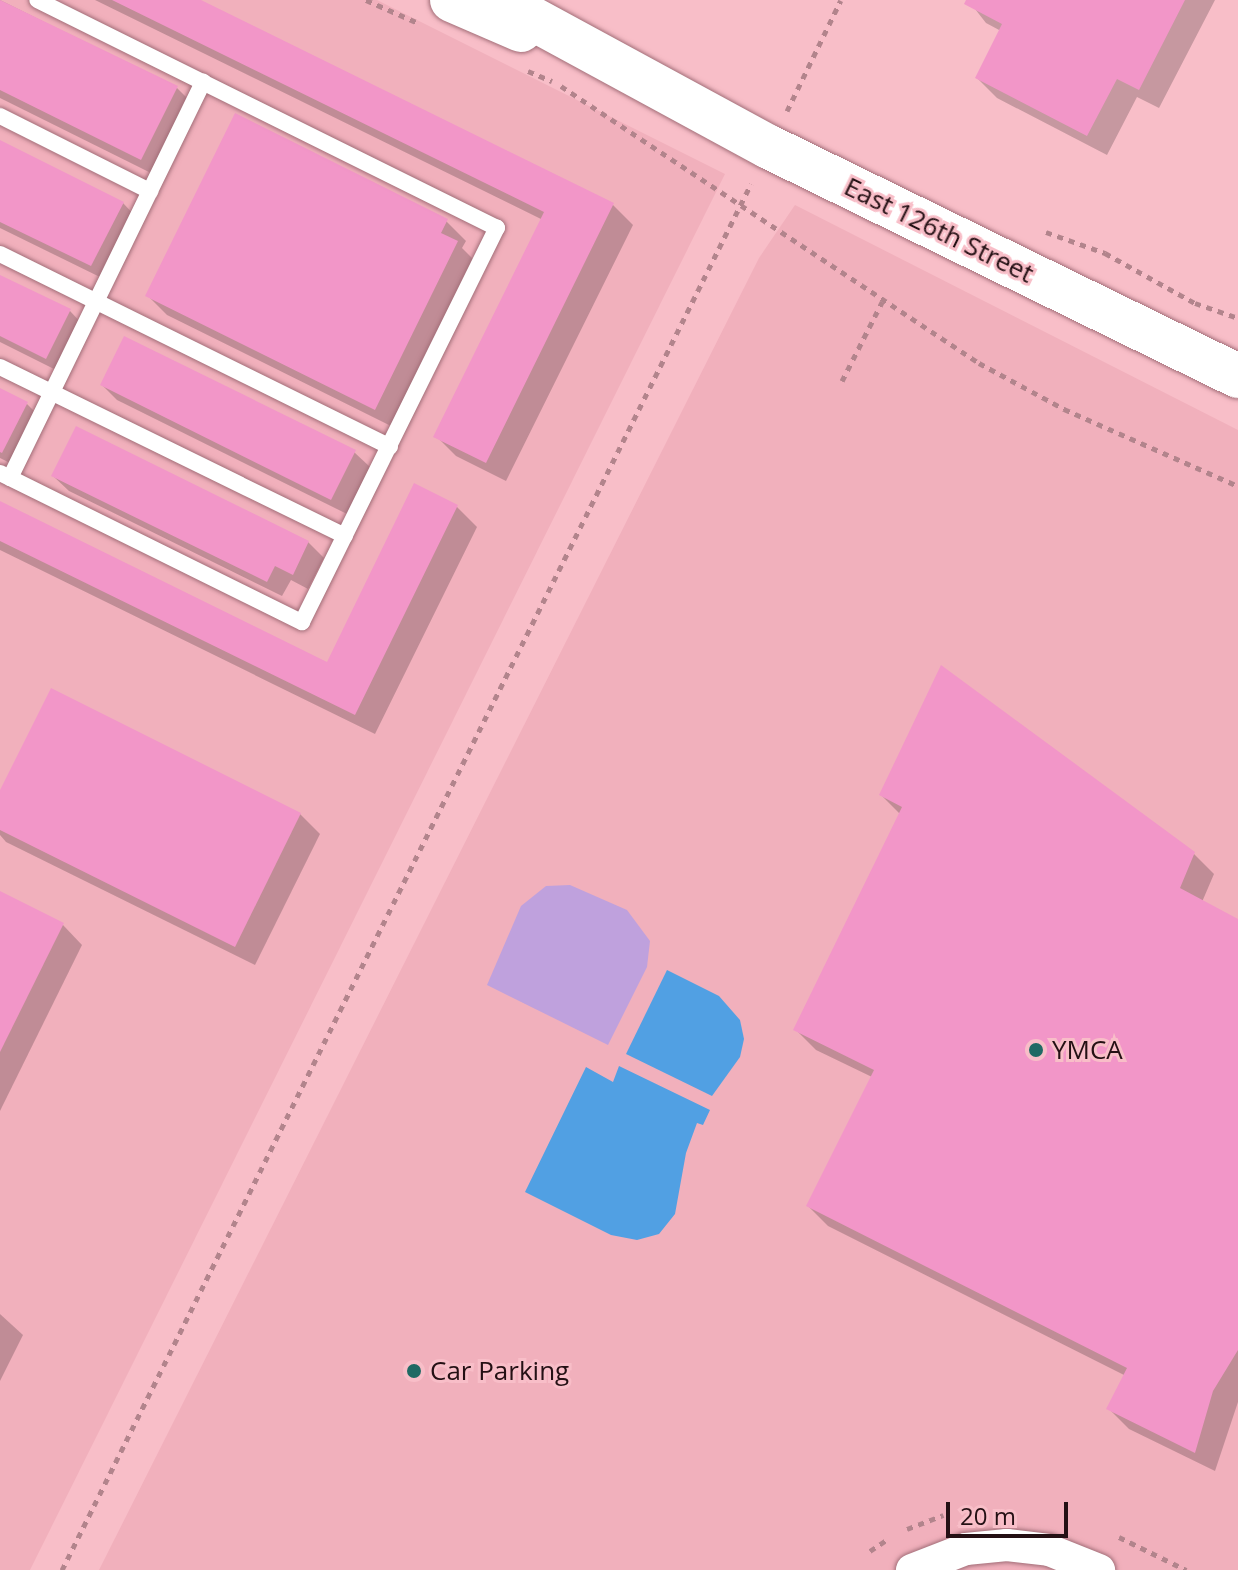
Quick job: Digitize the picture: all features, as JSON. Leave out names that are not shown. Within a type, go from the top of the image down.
[{"type":"main road","name":"East 126th Street","points":[[498,0],[641,81],[1234,364]]},
{"type":"main road","name":"East 126th Street","points":[[437,12],[641,81]]},
{"type":"street","points":[[912,1570],[966,1549],[1007,1545],[1049,1550],[1099,1570]]},
{"type":"lane","points":[[37,0],[203,82],[497,228],[302,622],[5,476],[51,393],[203,82]]},
{"type":"lane","points":[[0,116],[150,191]]},
{"type":"lane","points":[[0,254],[390,447]]},
{"type":"lane","points":[[0,367],[345,536]]},
{"type":"path","points":[[366,0],[437,12]]},
{"type":"path","points":[[781,123],[841,0]]},
{"type":"path","points":[[517,66],[558,84],[742,204],[882,302],[1064,409],[1238,486]]},
{"type":"path","points":[[62,1570],[757,172]]},
{"type":"path","points":[[842,381],[882,302]]},
{"type":"shaded area","points":[[0,0],[377,0],[725,174],[30,1570],[0,1570]]},
{"type":"shaded area","points":[[795,205],[1238,430],[1238,1570],[99,1570],[759,258]]},
{"type":"shaded area","points":[[570,885],[627,910],[650,941],[647,967],[608,1045],[487,985],[521,906],[546,886]]},
{"type":"water","points":[[667,970],[719,996],[740,1020],[744,1039],[740,1057],[712,1096],[626,1054]]},
{"type":"water","points":[[619,1066],[710,1110],[703,1125],[697,1123],[686,1153],[675,1214],[659,1234],[637,1240],[611,1235],[525,1192],[586,1067],[613,1082]]},
{"type":"building","points":[[0,0],[178,86],[141,160],[0,90]]},
{"type":"building","points":[[112,0],[201,0],[614,203],[486,463],[433,437],[544,212]]},
{"type":"building","points":[[966,0],[1185,0],[1139,90],[1117,79],[1087,136],[975,78],[1002,24],[964,4]]},
{"type":"building","points":[[235,113],[448,219],[441,233],[458,241],[375,410],[145,296]]},
{"type":"building","points":[[0,140],[124,202],[91,266],[0,222]]},
{"type":"building","points":[[0,275],[71,309],[46,359],[0,336]]},
{"type":"building","points":[[124,336],[356,450],[331,500],[100,385]]},
{"type":"building","points":[[0,388],[28,402],[2,453],[0,452]]},
{"type":"building","points":[[76,426],[309,541],[293,575],[275,566],[267,582],[51,476]]},
{"type":"building","points":[[414,483],[458,505],[355,715],[0,541],[0,501],[327,662]]},
{"type":"building","name":"YMCA","points":[[941,665],[1195,852],[1180,888],[1238,919],[1238,1350],[1213,1391],[1195,1453],[1106,1409],[1127,1368],[806,1206],[874,1070],[793,1030],[902,807],[879,795]]},
{"type":"building","points":[[51,688],[301,813],[235,947],[0,830],[0,790]]},
{"type":"building","points":[[0,891],[64,923],[0,1052]]},
{"type":"place","name":"YMCA","points":[[1036,1050]]},
{"type":"place","name":"Car Parking","points":[[414,1371]]}]
